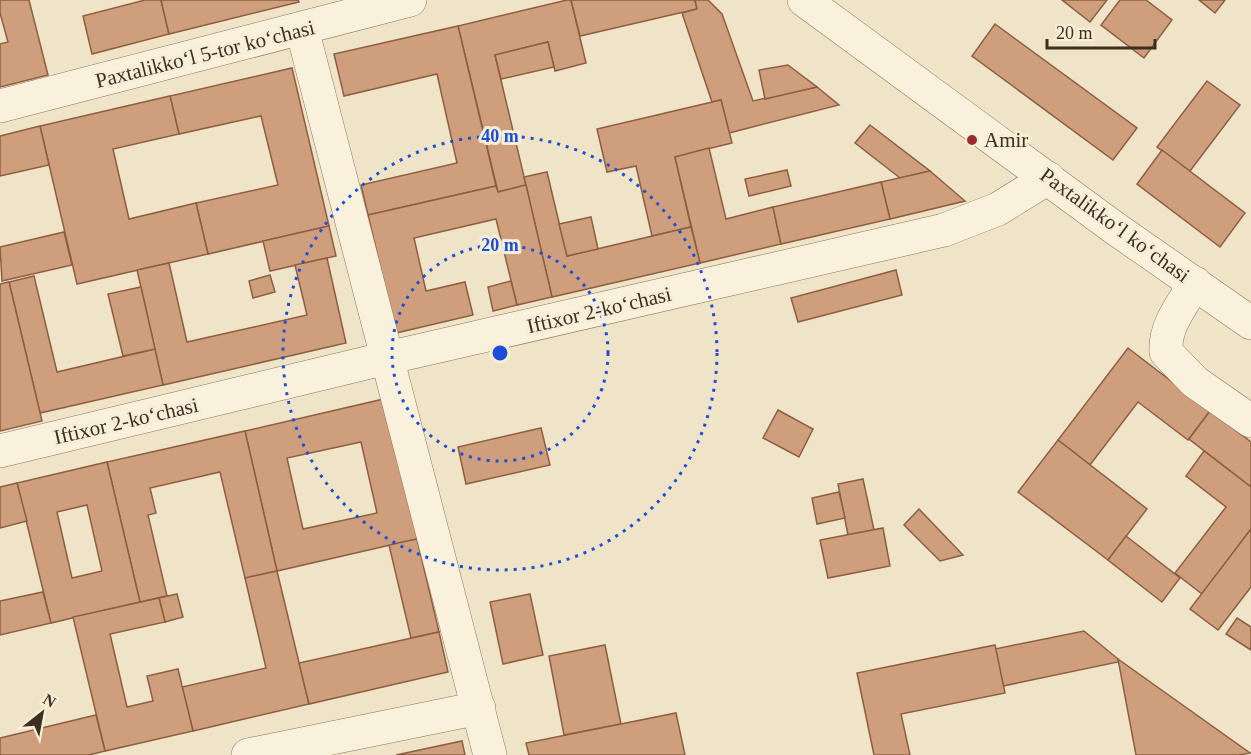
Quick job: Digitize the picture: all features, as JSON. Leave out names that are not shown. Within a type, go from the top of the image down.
[{"type":"street","name":"Paxtalikkoʻl 5-tor koʻchasi","points":[[0,106],[410,0]]},
{"type":"street","name":"Paxtalikkoʻl koʻchasi","points":[[804,0],[1116,229],[1251,323]]},
{"type":"street","points":[[302,29],[490,755]]},
{"type":"street","name":"Iftixor 2-koʻchasi","points":[[0,451],[387,358],[944,230],[998,209],[1048,178]]},
{"type":"street","points":[[1195,283],[1171,324],[1165,339],[1166,352],[1195,382],[1251,421]]},
{"type":"street","points":[[248,755],[479,708]]},
{"type":"building","points":[[0,0],[29,0],[48,75],[0,87],[0,44],[8,42],[0,13]]},
{"type":"building","points":[[145,0],[161,0],[169,34],[92,54],[83,16]]},
{"type":"building","points":[[161,0],[298,0],[299,2],[169,34]]},
{"type":"building","points":[[571,0],[586,63],[555,71],[548,42],[495,55],[526,185],[498,192],[458,26]]},
{"type":"building","points":[[571,0],[695,0],[697,9],[580,36]]},
{"type":"building","points":[[695,0],[708,0],[722,14],[753,101],[817,87],[839,105],[729,133],[721,100],[712,102],[682,13],[697,9]]},
{"type":"building","points":[[1062,0],[1107,0],[1090,22]]},
{"type":"building","points":[[1120,0],[1146,0],[1172,20],[1144,58],[1101,25]]},
{"type":"building","points":[[1199,0],[1225,0],[1215,13]]},
{"type":"building","points":[[995,24],[1137,128],[1113,160],[972,56]]},
{"type":"building","points":[[458,26],[496,186],[368,215],[361,185],[457,163],[437,74],[344,96],[334,54]]},
{"type":"building","points":[[548,42],[554,67],[501,79],[495,55]]},
{"type":"building","points":[[788,65],[817,87],[765,99],[759,70]]},
{"type":"building","points":[[292,68],[329,226],[208,254],[196,203],[278,185],[261,116],[179,134],[170,96]]},
{"type":"building","points":[[1207,81],[1240,105],[1190,171],[1157,147]]},
{"type":"building","points":[[170,96],[179,134],[113,149],[129,219],[196,203],[208,254],[77,284],[40,126]]},
{"type":"building","points":[[721,100],[732,143],[675,157],[691,227],[652,236],[636,166],[607,172],[597,129]]},
{"type":"building","points":[[870,125],[930,171],[900,178],[855,143]]},
{"type":"building","points":[[40,126],[49,165],[0,176],[0,136]]},
{"type":"building","points":[[709,148],[726,219],[773,207],[781,244],[700,263],[675,157]]},
{"type":"building","points":[[1162,150],[1245,213],[1220,247],[1137,184]]},
{"type":"building","points":[[787,170],[791,186],[749,196],[745,179]]},
{"type":"building","points":[[930,171],[965,201],[890,219],[881,182]]},
{"type":"building","points":[[547,172],[567,256],[691,227],[700,263],[552,297],[524,177]]},
{"type":"building","points":[[881,182],[890,219],[781,244],[773,207]]},
{"type":"building","points":[[526,185],[552,297],[517,305],[496,219],[414,238],[426,291],[465,282],[473,315],[396,333],[368,215],[496,186],[498,192]]},
{"type":"building","points":[[591,217],[598,249],[567,256],[559,224]]},
{"type":"building","points":[[329,226],[336,256],[270,271],[263,241]]},
{"type":"building","points":[[64,232],[72,265],[2,281],[0,247]]},
{"type":"building","points":[[327,258],[346,343],[163,385],[137,270],[169,263],[187,342],[307,315],[295,265]]},
{"type":"building","points":[[896,270],[902,295],[798,322],[791,298]]},
{"type":"building","points":[[270,275],[275,292],[253,298],[249,281]]},
{"type":"building","points":[[34,276],[57,372],[155,349],[163,385],[40,413],[9,282]]},
{"type":"building","points":[[511,281],[517,305],[493,311],[488,287]]},
{"type":"building","points":[[9,282],[42,421],[0,431],[0,284]]},
{"type":"building","points":[[141,287],[155,349],[123,356],[108,294]]},
{"type":"building","points":[[1128,348],[1210,411],[1188,440],[1138,402],[1090,465],[1058,440]]},
{"type":"building","points":[[388,398],[421,538],[277,571],[245,431]],"holes":[[[361,442],[377,513],[303,529],[287,458]]]},
{"type":"building","points":[[778,410],[813,429],[799,457],[763,438]]},
{"type":"building","points":[[1210,411],[1251,442],[1251,487],[1189,439]]},
{"type":"building","points":[[541,428],[550,465],[466,484],[458,447]]},
{"type":"building","points":[[245,431],[277,571],[245,578],[220,472],[150,488],[156,513],[148,515],[167,596],[140,602],[107,462]]},
{"type":"building","points":[[1058,440],[1147,509],[1108,560],[1018,492]]},
{"type":"building","points":[[1204,451],[1251,487],[1251,529],[1202,594],[1175,573],[1226,507],[1186,476]]},
{"type":"building","points":[[107,462],[140,602],[51,623],[17,483]],"holes":[[[87,505],[102,571],[72,578],[57,512]]]},
{"type":"building","points":[[863,479],[874,530],[848,535],[838,484]]},
{"type":"building","points":[[17,483],[27,521],[0,528],[0,487]]},
{"type":"building","points":[[839,492],[845,518],[817,524],[812,498]]},
{"type":"building","points":[[919,509],[963,555],[940,561],[904,525]]},
{"type":"building","points":[[883,528],[890,566],[828,578],[820,540]]},
{"type":"building","points":[[1251,529],[1251,587],[1218,630],[1190,609]]},
{"type":"building","points":[[1126,536],[1180,578],[1162,602],[1108,560]]},
{"type":"building","points":[[417,539],[439,632],[411,638],[389,545]]},
{"type":"building","points":[[277,571],[309,704],[193,731],[182,687],[266,668],[245,578]]},
{"type":"building","points":[[43,592],[51,623],[0,635],[0,601]]},
{"type":"building","points":[[177,594],[183,617],[165,622],[159,598]]},
{"type":"building","points":[[530,594],[543,655],[503,664],[490,602]]},
{"type":"building","points":[[159,598],[165,622],[110,634],[127,707],[153,701],[147,676],[178,669],[193,731],[105,751],[73,617]]},
{"type":"building","points":[[1237,618],[1251,627],[1251,650],[1226,634]]},
{"type":"building","points":[[1084,631],[1118,659],[1118,662],[1003,686],[995,649]]},
{"type":"building","points":[[439,632],[448,672],[309,704],[299,663]]},
{"type":"building","points":[[605,645],[621,724],[564,735],[549,656]]},
{"type":"building","points":[[995,645],[1005,693],[901,714],[910,755],[874,755],[857,673]]},
{"type":"building","points":[[1118,659],[1250,753],[1239,755],[1136,755]]},
{"type":"building","points":[[676,713],[685,755],[529,755],[526,743]]},
{"type":"building","points":[[96,715],[105,751],[89,755],[0,755],[0,738]]},
{"type":"building","points":[[462,741],[465,755],[396,755]]},
{"type":"place","name":"Amir","points":[[972,140]]}]
